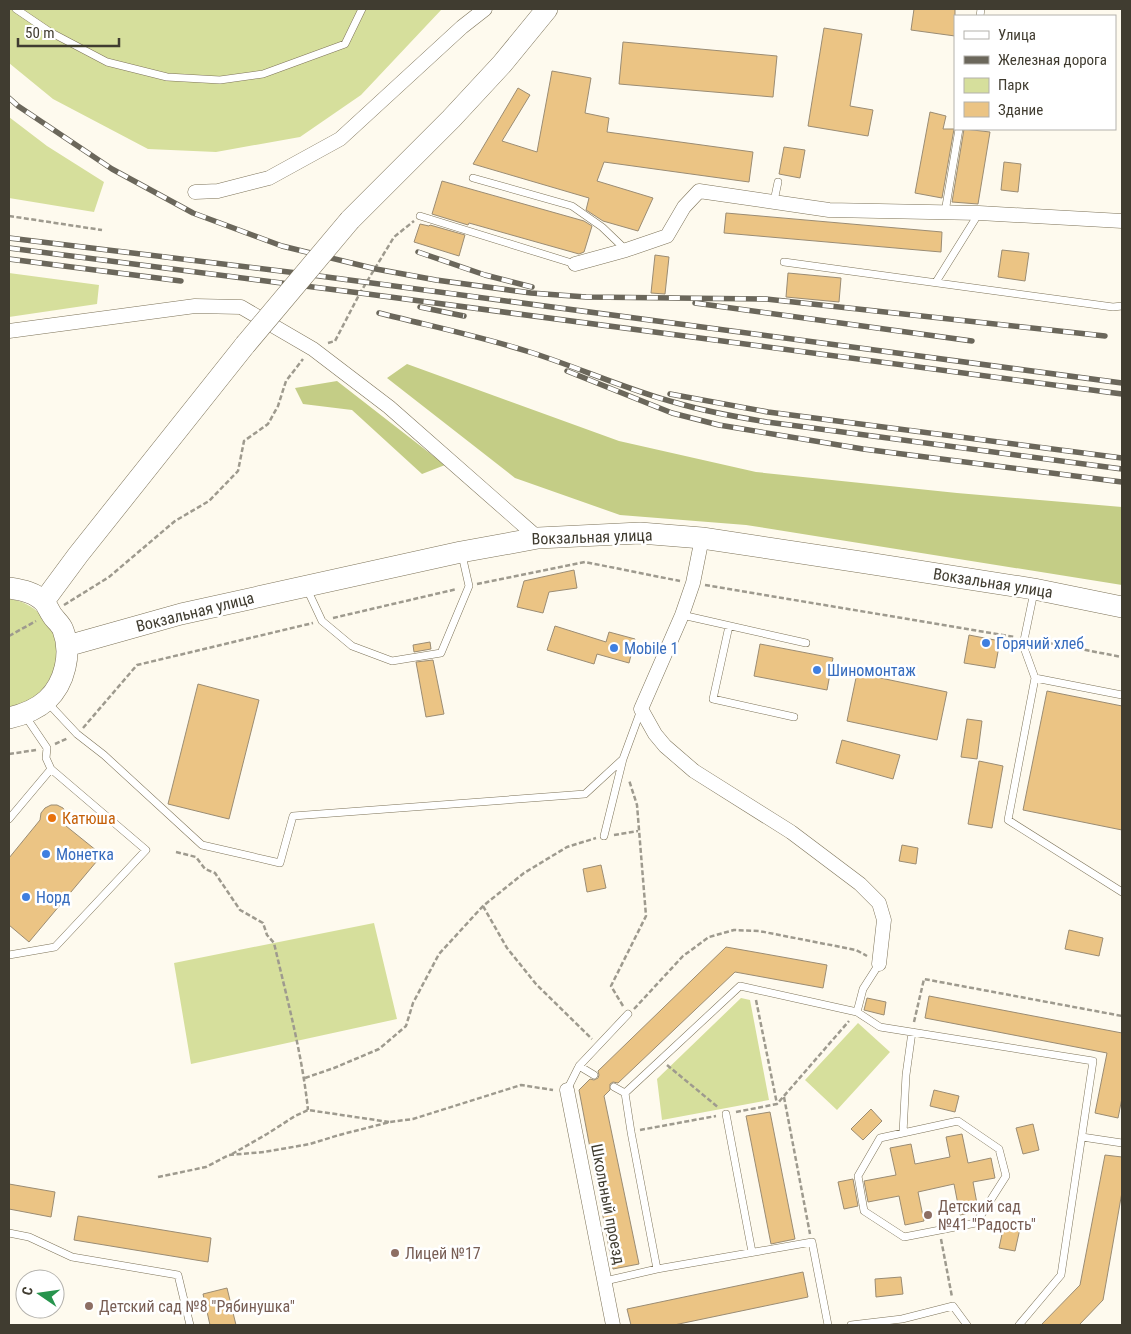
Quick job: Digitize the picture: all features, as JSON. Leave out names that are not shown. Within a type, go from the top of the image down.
[{"type":"main road","points":[[47,607],[78,555],[245,345],[350,220],[451,119],[502,64],[546,9]]},
{"type":"main road","name":"Вокзальная улица","points":[[67,646],[180,614],[461,552],[538,538],[640,533],[702,538],[1034,589],[1122,607]]},
{"type":"main road","points":[[9,588],[27,591],[47,607],[63,628],[67,646],[67,661],[60,683],[46,700],[17,716]]},
{"type":"street","points":[[196,192],[218,191],[269,178],[340,139],[462,27],[485,9]]},
{"type":"street","points":[[575,264],[667,236],[684,207],[700,191],[830,210],[979,213],[1122,221]]},
{"type":"street","points":[[9,331],[195,306],[241,307],[312,349],[389,407],[538,538]]},
{"type":"street","points":[[702,538],[692,583],[682,615],[641,709],[654,734],[694,771],[791,832],[860,884],[879,903],[884,920],[879,964]]},
{"type":"street","name":"Школьный проезд","points":[[567,1090],[613,1325]]},
{"type":"lane","points":[[16,9],[50,32],[107,62],[167,77],[220,80],[263,74],[346,44],[362,9]]},
{"type":"lane","points":[[945,212],[959,130]]},
{"type":"lane","points":[[473,178],[572,206],[602,227],[626,250]]},
{"type":"lane","points":[[774,201],[778,182]]},
{"type":"lane","points":[[936,282],[979,213]]},
{"type":"lane","points":[[420,216],[575,264]]},
{"type":"lane","points":[[784,262],[1113,307],[1122,306]]},
{"type":"lane","points":[[306,587],[322,621],[352,646],[392,661],[441,653],[469,586],[461,552]]},
{"type":"lane","points":[[1034,589],[1023,645],[1035,678],[1008,820],[1122,892]]},
{"type":"lane","points":[[682,615],[806,644]]},
{"type":"lane","points":[[729,626],[713,699],[794,717]]},
{"type":"lane","points":[[1035,678],[1122,694]]},
{"type":"lane","points":[[46,700],[77,734],[104,755],[202,845],[280,863],[293,816],[585,794],[623,759]]},
{"type":"lane","points":[[604,836],[623,759],[641,709]]},
{"type":"lane","points":[[9,955],[55,948],[146,850],[51,769],[46,758],[46,748],[17,716]]},
{"type":"lane","points":[[9,819],[51,769]]},
{"type":"lane","points":[[857,1012],[863,988],[879,964]]},
{"type":"lane","points":[[626,1093],[740,986],[857,1012],[880,1027],[1093,1061],[1061,1275],[1019,1325]]},
{"type":"lane","points":[[567,1090],[579,1066],[628,1014]]},
{"type":"lane","points":[[903,1133],[906,1075],[912,1032]]},
{"type":"lane","points":[[579,1066],[594,1075]]},
{"type":"lane","points":[[614,1087],[626,1093]]},
{"type":"lane","points":[[626,1093],[631,1132],[657,1268]]},
{"type":"lane","points":[[726,1114],[752,1252]]},
{"type":"lane","points":[[958,1121],[1000,1149],[1006,1176],[976,1223],[904,1237],[864,1211],[858,1176],[880,1138],[903,1133],[958,1121]]},
{"type":"lane","points":[[1082,1137],[1122,1141]]},
{"type":"lane","points":[[9,1233],[29,1237],[72,1257],[178,1275],[190,1325]]},
{"type":"lane","points":[[605,1281],[657,1268],[812,1242],[828,1325]]},
{"type":"lane","points":[[853,1325],[902,1319],[953,1306],[967,1325]]},
{"type":"path","points":[[9,216],[102,230]]},
{"type":"path","points":[[47,607],[109,577],[175,521],[209,501],[238,470],[244,441],[268,424],[278,406],[286,381],[297,364],[312,349],[335,341],[359,295],[394,237],[420,216]]},
{"type":"path","points":[[9,754],[46,748],[77,734],[137,665],[469,586],[585,562],[692,583],[1122,657]]},
{"type":"path","points":[[623,759],[637,805],[646,916],[611,986],[628,1014],[683,956],[709,938],[734,930],[760,931],[856,950],[879,964]]},
{"type":"path","points":[[304,1078],[379,1049],[406,1026],[413,1003],[439,954],[483,906],[524,873],[566,846],[604,836],[638,831]]},
{"type":"path","points":[[176,852],[196,857],[205,869],[215,873],[240,910],[263,923],[267,935],[274,943],[297,1041],[308,1110]]},
{"type":"path","points":[[483,906],[507,948],[536,984],[583,1032],[599,1045]]},
{"type":"path","points":[[912,1032],[924,979],[1122,1016]]},
{"type":"path","points":[[754,989],[777,1104]]},
{"type":"path","points":[[631,1132],[777,1104],[857,1012]]},
{"type":"path","points":[[661,1060],[726,1114]]},
{"type":"path","points":[[230,1155],[264,1152],[310,1144],[390,1122],[413,1119],[521,1085],[546,1090],[567,1090]]},
{"type":"path","points":[[784,1097],[812,1242]]},
{"type":"path","points":[[158,1177],[206,1167],[308,1110],[390,1122]]},
{"type":"path","points":[[939,1230],[953,1306]]},
{"type":"green space","points":[[9,9],[442,9],[361,95],[300,137],[216,152],[148,149],[53,99],[9,63]]},
{"type":"green space","points":[[9,117],[47,146],[104,182],[94,212],[9,198]]},
{"type":"green space","points":[[9,273],[99,285],[97,304],[9,317]]},
{"type":"green space","points":[[407,364],[619,441],[756,472],[957,493],[1122,507],[1122,585],[746,525],[620,515],[515,478],[387,378]]},
{"type":"green space","points":[[337,381],[445,465],[422,474],[352,410],[303,404],[295,388]]},
{"type":"green space","points":[[9,599],[26,604],[41,615],[52,630],[57,648],[55,667],[50,679],[32,699],[10,707]]},
{"type":"green space","points":[[374,923],[397,1019],[191,1064],[174,963]]},
{"type":"green space","points":[[741,998],[750,1000],[769,1100],[662,1120],[657,1079]]},
{"type":"green space","points":[[858,1023],[890,1052],[837,1110],[805,1080]]},
{"type":"building","points":[[914,9],[955,9],[954,36],[911,30]]},
{"type":"building","points":[[824,28],[862,34],[850,106],[873,110],[868,136],[808,126]]},
{"type":"building","points":[[623,42],[777,56],[773,97],[619,84]]},
{"type":"building","points":[[552,71],[591,78],[585,113],[609,118],[607,132],[753,152],[749,182],[604,162],[597,181],[653,198],[638,231],[603,221],[586,210],[589,198],[473,164],[518,88],[530,95],[502,141],[537,152]]},
{"type":"building","points":[[930,112],[946,116],[943,129],[954,129],[942,198],[915,193]]},
{"type":"building","points":[[964,130],[990,132],[978,204],[952,202]]},
{"type":"building","points":[[784,147],[805,150],[800,178],[779,174]]},
{"type":"building","points":[[1004,162],[1021,164],[1018,192],[1001,190]]},
{"type":"building","points":[[442,181],[584,221],[592,226],[584,252],[579,254],[432,214]]},
{"type":"building","points":[[726,213],[942,232],[941,252],[724,233]]},
{"type":"building","points":[[420,224],[465,235],[459,256],[414,242]]},
{"type":"building","points":[[1002,250],[1029,253],[1025,281],[998,277]]},
{"type":"building","points":[[655,255],[669,257],[665,294],[651,293]]},
{"type":"building","points":[[788,273],[841,278],[839,302],[786,297]]},
{"type":"building","points":[[574,570],[577,588],[549,592],[543,613],[517,607],[524,581]]},
{"type":"building","points":[[555,626],[606,642],[609,632],[635,639],[629,663],[597,654],[594,664],[547,650]]},
{"type":"building","points":[[969,635],[1000,641],[995,668],[964,663]]},
{"type":"building","points":[[430,642],[431,649],[414,652],[413,645]]},
{"type":"building","points":[[760,644],[833,658],[827,690],[754,676]]},
{"type":"building","points":[[433,660],[444,714],[426,717],[416,662]]},
{"type":"building","points":[[857,673],[947,692],[937,740],[847,721]]},
{"type":"building","points":[[198,684],[259,700],[229,819],[168,804]]},
{"type":"building","points":[[1047,691],[1122,706],[1122,830],[1023,810]]},
{"type":"building","points":[[967,719],[982,721],[977,759],[961,757]]},
{"type":"building","points":[[842,740],[900,755],[893,779],[836,763]]},
{"type":"building","points":[[979,761],[1003,766],[992,828],[968,824]]},
{"type":"building","points":[[51,805],[63,808],[66,813],[66,826],[102,855],[29,942],[9,925],[9,858],[40,820],[41,813]]},
{"type":"building","points":[[902,845],[918,848],[916,864],[899,861]]},
{"type":"building","points":[[601,865],[606,888],[587,892],[583,869]]},
{"type":"building","points":[[1069,930],[1103,938],[1099,956],[1065,949]]},
{"type":"building","points":[[726,947],[827,965],[823,988],[735,972],[618,1083],[613,1082],[610,1084],[610,1090],[604,1096],[639,1264],[613,1269],[579,1090],[590,1079],[598,1078],[598,1071]]},
{"type":"building","points":[[929,996],[1122,1033],[1122,1098],[1118,1118],[1095,1113],[1107,1053],[925,1018]]},
{"type":"building","points":[[867,998],[886,1002],[884,1015],[864,1010]]},
{"type":"building","points":[[934,1090],[959,1096],[955,1112],[930,1106]]},
{"type":"building","points":[[871,1109],[882,1121],[863,1140],[851,1129]]},
{"type":"building","points":[[770,1112],[795,1239],[771,1244],[746,1116]]},
{"type":"building","points":[[1033,1124],[1039,1150],[1023,1154],[1016,1128]]},
{"type":"building","points":[[962,1134],[968,1163],[991,1158],[995,1178],[973,1182],[977,1211],[960,1215],[954,1184],[918,1192],[924,1221],[905,1225],[899,1196],[868,1202],[864,1181],[896,1175],[890,1148],[911,1144],[915,1164],[950,1157],[946,1137]]},
{"type":"building","points":[[1105,1155],[1122,1157],[1122,1192],[1103,1300],[1079,1325],[1041,1325],[1080,1285]]},
{"type":"building","points":[[853,1179],[858,1206],[844,1209],[838,1182]]},
{"type":"building","points":[[9,1184],[55,1192],[51,1217],[9,1209]]},
{"type":"building","points":[[78,1216],[211,1238],[208,1262],[74,1240]]},
{"type":"building","points":[[1005,1220],[1021,1224],[1015,1251],[999,1248]]},
{"type":"building","points":[[803,1272],[808,1297],[674,1325],[631,1325],[627,1309]]},
{"type":"building","points":[[901,1277],[903,1294],[876,1297],[875,1279]]},
{"type":"building","points":[[227,1288],[236,1325],[210,1325],[203,1294]]},
{"type":"railway","points":[[9,98],[112,169],[193,213],[282,246],[376,269],[436,280],[531,293],[586,297],[766,299],[1105,336]]},
{"type":"railway","points":[[9,238],[297,273],[1122,383]]},
{"type":"railway","points":[[9,248],[1122,394]]},
{"type":"railway","points":[[418,252],[485,275],[532,287]]},
{"type":"railway","points":[[9,259],[181,281]]},
{"type":"railway","points":[[695,303],[972,341]]},
{"type":"railway","points":[[420,307],[464,316]]},
{"type":"railway","points":[[379,313],[514,347],[659,398],[711,412],[767,422],[1122,469]]},
{"type":"railway","points":[[567,371],[672,413],[719,425],[863,449],[1122,482]]},
{"type":"railway","points":[[670,394],[768,412],[1122,458]]},
{"type":"place","name":"Горячий хлеб","points":[[986,643]]},
{"type":"place","name":"Mobile 1","points":[[614,648]]},
{"type":"place","name":"Шиномонтаж","points":[[817,670]]},
{"type":"place","name":"Катюша","points":[[52,818]]},
{"type":"place","name":"Монетка","points":[[46,854]]},
{"type":"place","name":"Норд","points":[[26,897]]},
{"type":"place","name":"Детский сад №41 \"Радость\"","points":[[928,1215]]},
{"type":"place","name":"Лицей №17","points":[[395,1253]]},
{"type":"place","name":"Детский сад №8 \"Рябинушка\"","points":[[89,1306]]}]
